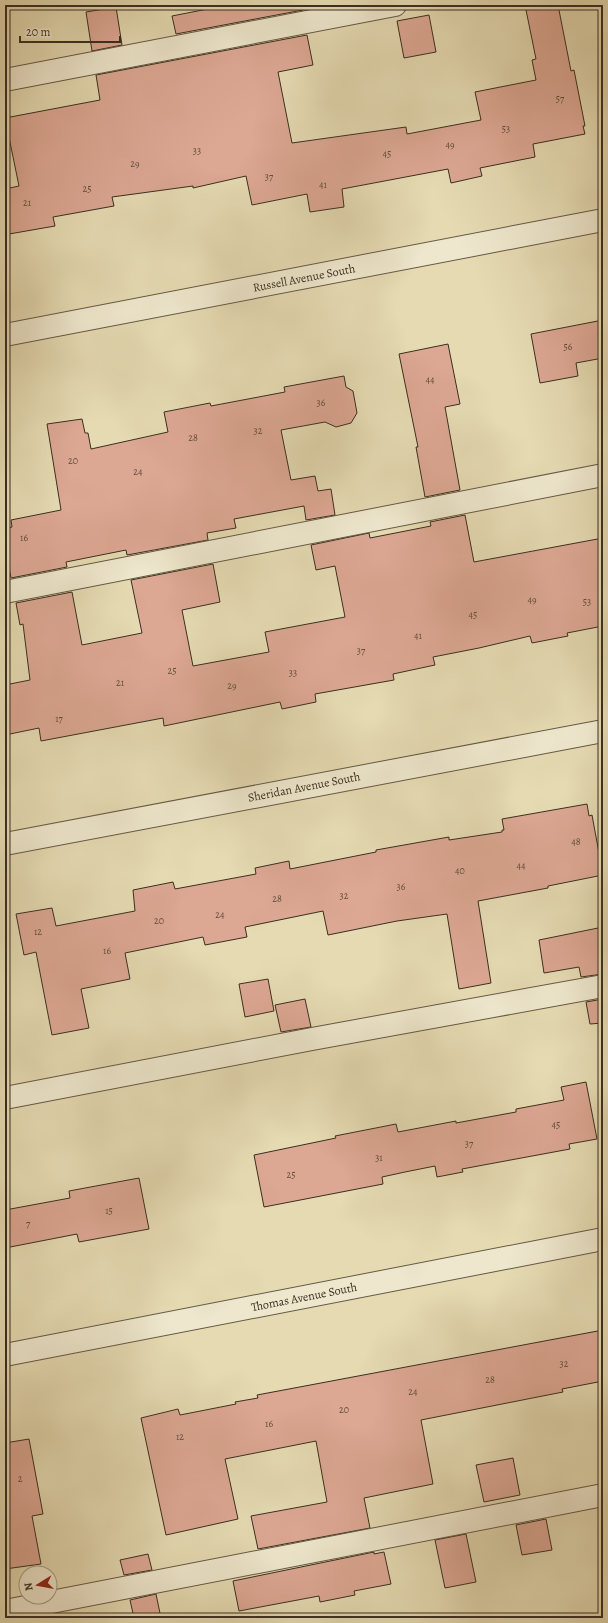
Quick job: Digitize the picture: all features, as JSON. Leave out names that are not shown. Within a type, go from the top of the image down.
[{"type":"street","points":[[5,80],[395,5]]},
{"type":"street","name":"Russell Avenue South","points":[[5,335],[603,220]]},
{"type":"street","points":[[5,592],[603,475]]},
{"type":"street","name":"Sheridan Avenue South","points":[[5,844],[603,731]]},
{"type":"street","points":[[5,1098],[305,1040],[603,986]]},
{"type":"street","name":"Thomas Avenue South","points":[[5,1355],[603,1239]]},
{"type":"street","points":[[5,1611],[603,1495]]},
{"type":"building","points":[[228,5],[302,5],[303,10],[176,34],[172,16]]},
{"type":"building","points":[[525,5],[558,5],[571,71],[574,70],[585,126],[583,126],[585,134],[533,144],[535,157],[480,168],[482,176],[451,183],[448,169],[342,189],[344,207],[310,212],[307,194],[252,205],[246,176],[193,188],[193,186],[112,197],[114,206],[53,217],[55,226],[9,234],[5,215],[5,189],[19,186],[5,118],[100,100],[96,75],[307,35],[313,65],[278,72],[292,143],[406,127],[407,134],[481,120],[475,92],[536,80],[532,60],[536,59]]},
{"type":"building","points":[[116,7],[122,45],[92,51],[86,12]]},
{"type":"building","points":[[429,15],[436,52],[404,58],[397,21]]},
{"type":"building","points":[[603,320],[603,358],[576,363],[578,376],[540,383],[531,334]]},
{"type":"building","points":[[448,344],[460,404],[445,407],[460,490],[425,497],[416,447],[418,447],[399,354]]},
{"type":"building","points":[[344,376],[346,387],[353,391],[357,413],[351,423],[336,427],[325,422],[281,430],[291,480],[315,476],[318,491],[331,489],[335,515],[306,520],[304,506],[234,519],[236,528],[207,533],[208,540],[127,555],[126,550],[66,562],[67,567],[11,578],[5,546],[5,529],[12,527],[11,520],[61,510],[47,424],[82,419],[85,433],[88,433],[91,449],[168,432],[164,412],[210,403],[211,406],[285,392],[284,387]]},
{"type":"building","points":[[465,515],[474,562],[603,538],[603,626],[567,633],[568,636],[532,643],[530,636],[433,657],[435,665],[393,674],[394,680],[315,694],[316,702],[282,709],[280,702],[164,726],[163,718],[41,741],[39,728],[5,735],[5,685],[30,680],[23,624],[20,625],[16,603],[72,592],[82,645],[142,633],[131,580],[213,564],[220,602],[182,610],[193,666],[269,652],[265,632],[345,617],[335,566],[316,570],[311,545],[369,533],[370,538],[431,526],[430,522]]},
{"type":"building","points":[[587,804],[589,816],[592,815],[603,875],[548,886],[548,888],[478,901],[491,983],[459,989],[447,914],[397,921],[328,935],[323,911],[245,927],[247,937],[205,945],[203,937],[125,953],[130,979],[81,989],[89,1028],[52,1035],[36,952],[24,955],[16,914],[52,908],[56,926],[135,911],[133,890],[173,882],[175,889],[256,874],[255,868],[289,861],[290,869],[376,852],[376,850],[449,837],[449,840],[502,832],[502,830],[504,830],[502,819]]},
{"type":"building","points":[[603,927],[603,974],[581,977],[579,967],[544,973],[539,940]]},
{"type":"building","points":[[268,979],[274,1011],[245,1017],[239,984]]},
{"type":"building","points":[[305,999],[311,1027],[281,1032],[275,1005]]},
{"type":"building","points":[[603,999],[603,1023],[590,1024],[586,1002]]},
{"type":"building","points":[[586,1082],[597,1139],[569,1144],[570,1149],[462,1169],[463,1172],[437,1177],[435,1166],[405,1172],[382,1177],[383,1184],[264,1207],[254,1155],[336,1138],[335,1136],[396,1124],[398,1132],[516,1112],[516,1109],[564,1100],[561,1087]]},
{"type":"building","points":[[139,1178],[149,1229],[79,1242],[77,1234],[5,1248],[5,1210],[70,1198],[69,1191]]},
{"type":"building","points":[[603,1330],[603,1381],[562,1389],[563,1392],[421,1420],[433,1484],[364,1498],[370,1528],[258,1549],[251,1516],[327,1502],[316,1441],[225,1459],[238,1519],[166,1535],[141,1418],[178,1409],[180,1415],[236,1404],[235,1402],[258,1398],[257,1395]]},
{"type":"building","points":[[29,1439],[43,1514],[32,1516],[41,1564],[18,1565],[18,1567],[5,1569],[5,1443]]},
{"type":"building","points":[[513,1458],[520,1495],[484,1502],[476,1465]]},
{"type":"building","points":[[546,1519],[552,1550],[522,1555],[516,1525]]},
{"type":"building","points":[[466,1534],[476,1582],[445,1588],[435,1540]]},
{"type":"building","points":[[374,1552],[374,1554],[384,1552],[391,1584],[354,1591],[355,1595],[320,1602],[319,1596],[239,1611],[233,1581]]},
{"type":"building","points":[[148,1554],[152,1570],[124,1575],[120,1560]]},
{"type":"building","points":[[156,1594],[161,1618],[134,1618],[130,1600]]}]
